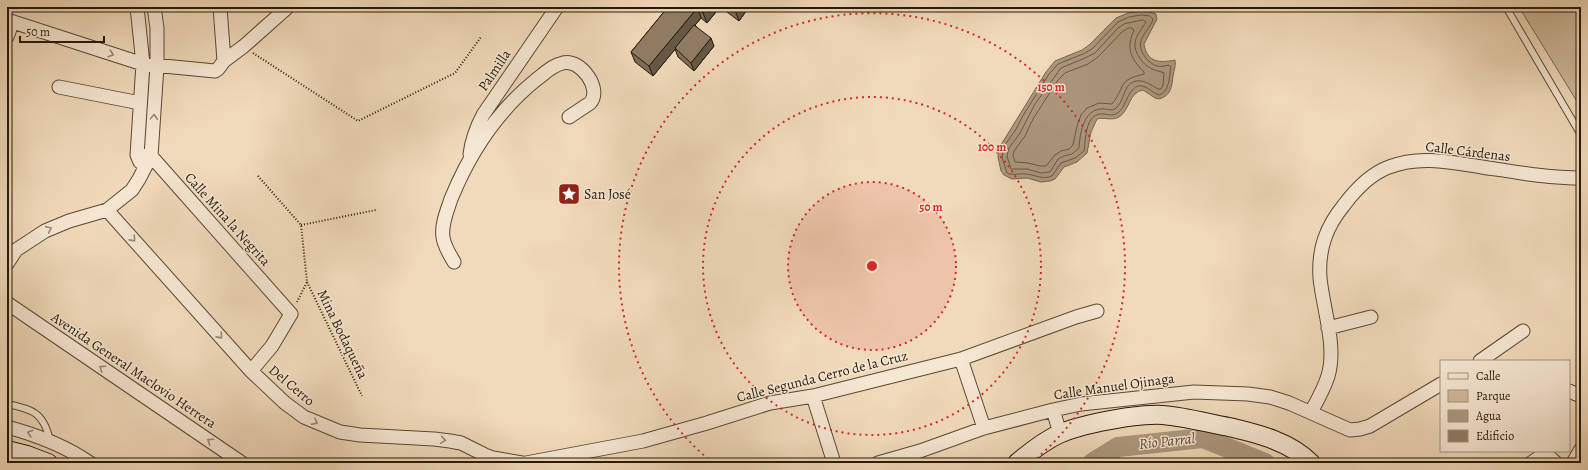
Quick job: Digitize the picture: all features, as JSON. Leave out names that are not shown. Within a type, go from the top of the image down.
[{"type":"main road","points":[[1017,463],[1049,439],[1060,433],[1086,425],[1126,417],[1163,415],[1184,418],[1270,438],[1300,453],[1311,463]]},
{"type":"main road","points":[[7,450],[27,455],[48,463]]},
{"type":"street","points":[[137,7],[143,64],[137,155],[143,171]]},
{"type":"street","points":[[7,264],[11,247],[45,230],[107,210],[132,190],[143,171],[151,156],[157,28],[154,7]]},
{"type":"street","points":[[220,7],[223,64]]},
{"type":"street","points":[[7,37],[9,22],[143,64],[208,72],[215,71],[288,7]]},
{"type":"street","name":"Palmilla","points":[[470,157],[476,127],[557,7]]},
{"type":"street","points":[[454,262],[442,237],[443,225],[446,212],[470,157],[514,98],[548,70],[558,65],[570,62],[576,64],[580,68],[594,85],[595,91],[593,100],[590,103],[569,117]]},
{"type":"street","points":[[59,87],[140,103]]},
{"type":"street","points":[[137,155],[151,156]]},
{"type":"street","name":"Calle Mina la Negrita","points":[[151,156],[291,314]]},
{"type":"street","name":"Calle Cárdenas","points":[[1311,412],[1328,376],[1330,362],[1328,328],[1320,279],[1321,249],[1332,222],[1340,209],[1365,181],[1378,172],[1390,167],[1404,162],[1421,160],[1442,161],[1553,177],[1581,178]]},
{"type":"street","name":"Del Cerro","points":[[107,210],[251,371],[285,403],[304,417],[340,432],[360,435],[450,441],[461,443],[493,458],[522,463]]},
{"type":"street","name":"Avenida General Maclovio Herrera","points":[[7,303],[242,463]]},
{"type":"street","name":"Calle Segunda Cerro de la Cruz","points":[[526,463],[643,441],[770,403],[814,396],[961,359],[1076,317],[1098,311]]},
{"type":"street","points":[[251,371],[272,346],[291,314]]},
{"type":"street","points":[[1328,328],[1371,317]]},
{"type":"street","points":[[1485,360],[1524,331]]},
{"type":"street","points":[[961,359],[984,428]]},
{"type":"street","name":"Calle Manuel Ojinaga","points":[[878,463],[920,451],[984,428],[1053,410],[1088,403],[1194,392],[1248,394],[1270,397],[1311,412],[1350,430],[1360,429],[1370,426],[1440,385]]},
{"type":"street","points":[[1570,391],[1581,396]]},
{"type":"street","points":[[814,396],[834,463]]},
{"type":"street","points":[[1053,410],[1060,433]]},
{"type":"street","points":[[7,427],[33,434],[50,441],[75,453],[90,463]]},
{"type":"street","points":[[1572,463],[1581,449]]},
{"type":"street","points":[[905,463],[920,451]]},
{"type":"street","points":[[1532,463],[1544,452],[1556,463]]},
{"type":"lane","points":[[1506,7],[1581,135]]},
{"type":"lane","points":[[7,404],[26,409],[35,413],[42,419],[48,429],[50,441]]},
{"type":"path","points":[[244,46],[358,121],[454,73],[481,37]]},
{"type":"path","points":[[258,176],[301,225],[307,282],[291,314]]},
{"type":"path","points":[[301,225],[376,210]]},
{"type":"path","name":"Mina Bodaqueña","points":[[307,282],[362,396]]},
{"type":"path","points":[[1163,463],[1175,459],[1191,463]]},
{"type":"green space","points":[[1519,7],[1581,7],[1581,108]]},
{"type":"water","points":[[1142,11],[1156,14],[1157,19],[1144,44],[1148,55],[1159,61],[1175,60],[1172,83],[1166,96],[1159,99],[1143,90],[1138,91],[1132,98],[1123,114],[1119,117],[1114,119],[1097,119],[1091,132],[1087,153],[1077,162],[1064,167],[1055,179],[1041,182],[1027,178],[1012,179],[1004,175],[1001,171],[998,157],[999,148],[1046,72],[1055,61],[1082,50],[1116,18],[1128,13]]},
{"type":"building","points":[[668,7],[698,7],[649,66],[631,52]]},
{"type":"building","points":[[698,7],[708,7],[703,13]]},
{"type":"building","points":[[731,7],[738,7],[735,10]]},
{"type":"building","points":[[694,25],[711,38],[691,63],[675,48]]},
{"type":"waterway","name":"Río Parral","points":[[1092,463],[1118,447],[1203,438],[1265,463]]},
{"type":"place","name":"San José","points":[[569,194]]}]
